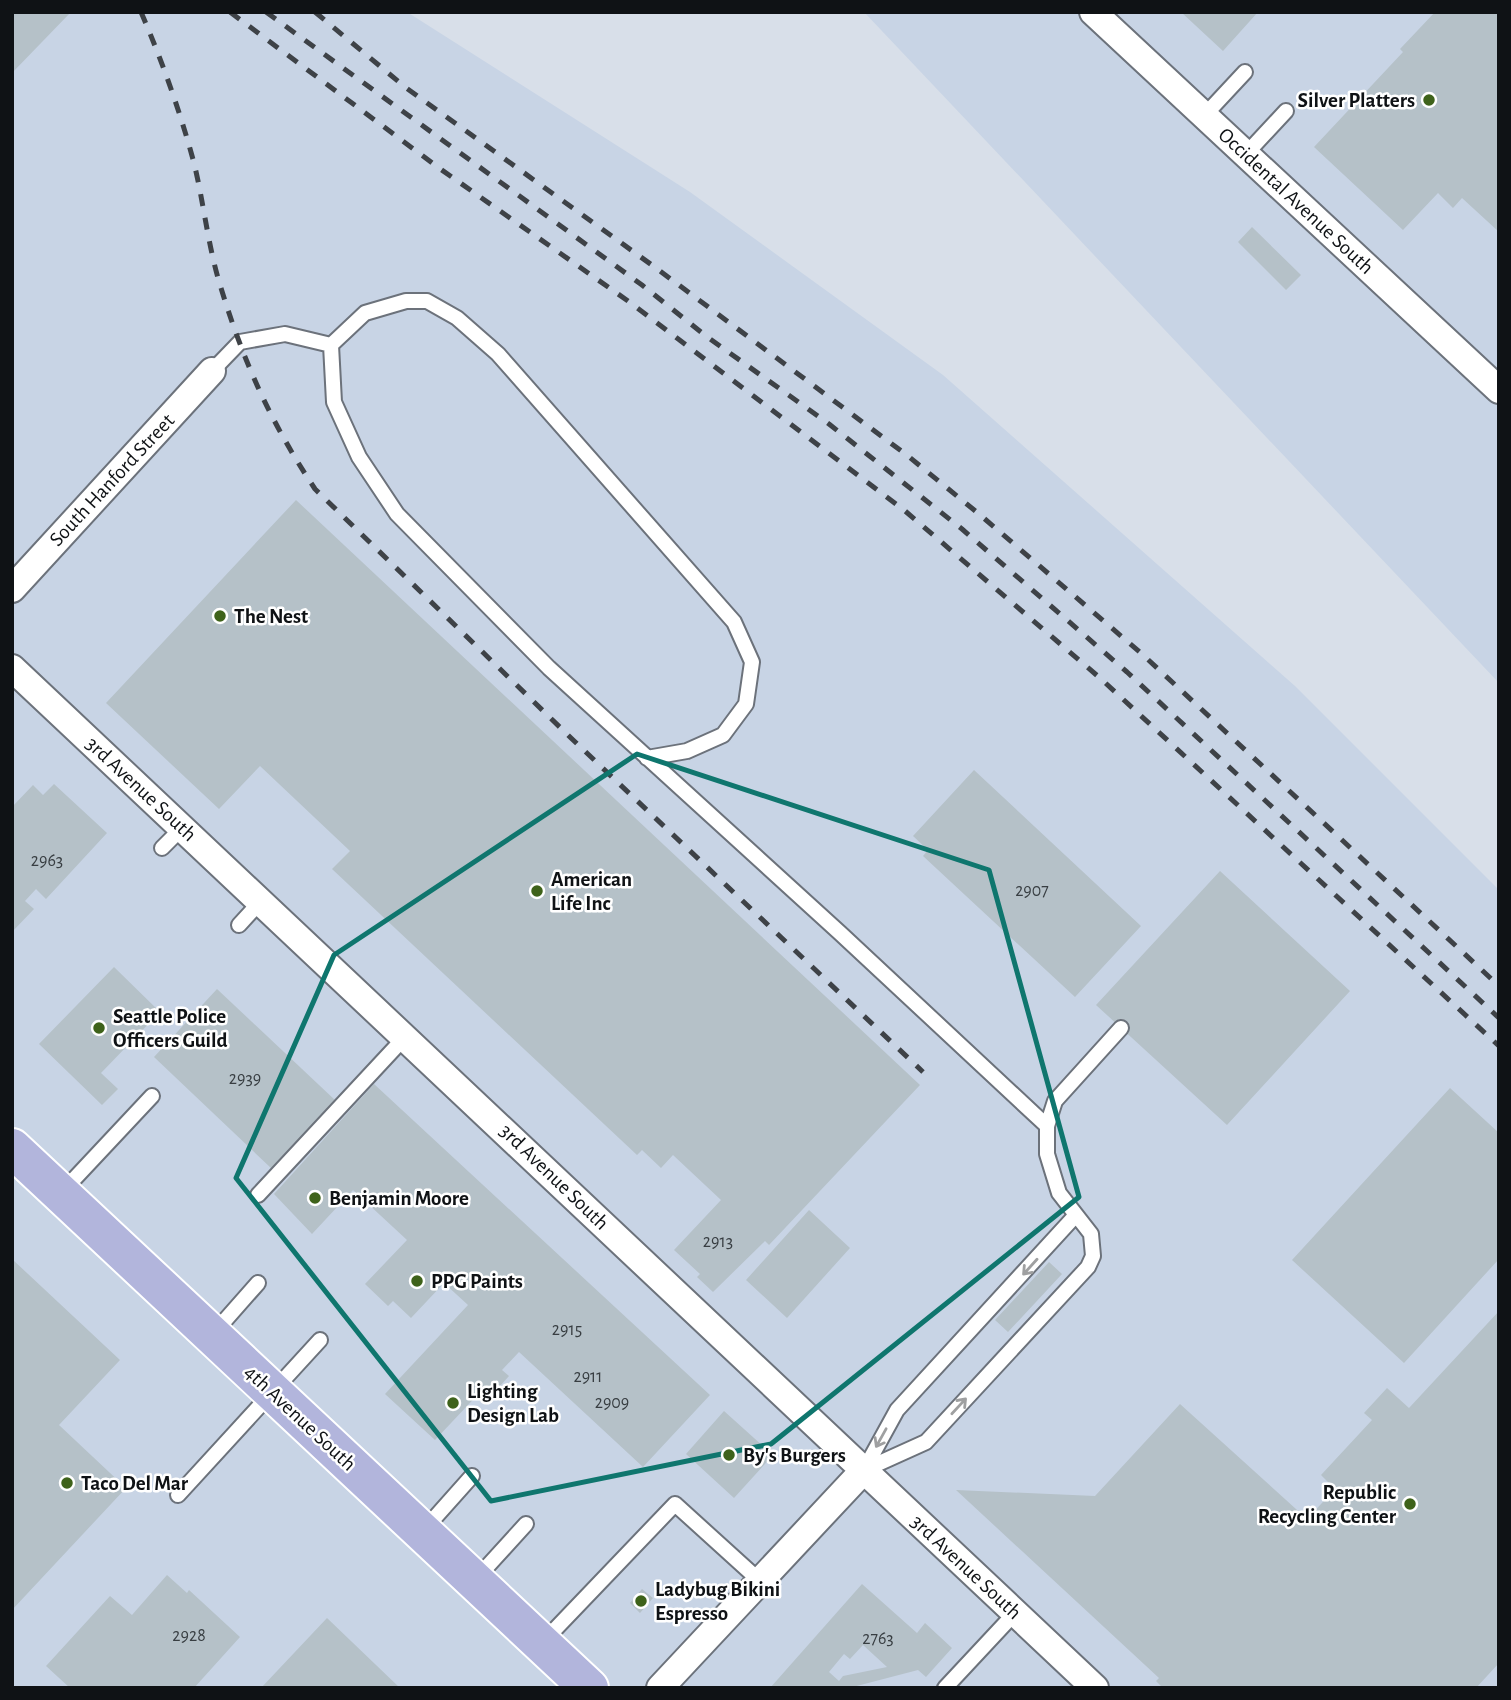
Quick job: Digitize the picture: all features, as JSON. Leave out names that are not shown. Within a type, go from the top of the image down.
[{"type":"main road","name":"4th Avenue South","points":[[12,1148],[589,1688]]},
{"type":"street","name":"Occidental Avenue South","points":[[1093,12],[1499,390]]},
{"type":"street","name":"South Hanford Street","points":[[12,589],[212,371]]},
{"type":"street","name":"3rd Avenue South","points":[[12,668],[406,1036],[1095,1688]]},
{"type":"street","points":[[660,1688],[864,1470]]},
{"type":"lane","points":[[1205,116],[1245,72]]},
{"type":"lane","points":[[1245,154],[1286,111]]},
{"type":"lane","points":[[648,758],[687,751],[723,735],[746,704],[752,662],[734,622],[498,354],[457,318],[427,301],[405,301],[365,313],[331,345],[334,402],[359,457],[397,514],[549,668],[1047,1126]]},
{"type":"lane","points":[[212,371],[240,342],[285,334],[331,345]]},
{"type":"lane","points":[[162,848],[182,828]]},
{"type":"lane","points":[[239,925],[261,901]]},
{"type":"lane","points":[[864,1470],[926,1442],[1088,1268],[1093,1256],[1091,1234],[1059,1193],[1047,1154],[1047,1126],[1055,1101],[1121,1028]]},
{"type":"lane","points":[[258,1195],[406,1036]]},
{"type":"lane","points":[[61,1193],[152,1096]]},
{"type":"lane","points":[[864,1470],[897,1410],[1075,1216]]},
{"type":"lane","points":[[212,1335],[258,1283]]},
{"type":"lane","points":[[178,1495],[320,1340]]},
{"type":"lane","points":[[422,1532],[472,1476]]},
{"type":"lane","points":[[541,1644],[675,1504],[760,1581]]},
{"type":"lane","points":[[475,1581],[526,1524]]},
{"type":"lane","points":[[945,1688],[1015,1613]]},
{"type":"highlighted area","points":[[637,754],[989,870],[1079,1197],[771,1444],[491,1501],[236,1178],[334,955]]},
{"type":"shaded area","points":[[12,12],[407,12],[690,192],[943,375],[1295,686],[1499,890],[1499,1688],[12,1688]]},
{"type":"shaded area","points":[[864,12],[1499,12],[1499,683]]},
{"type":"building","points":[[12,12],[71,12],[12,73]]},
{"type":"building","points":[[1181,12],[1258,12],[1223,51]]},
{"type":"building","name":"Silver Platters","points":[[1435,12],[1499,12],[1499,232],[1462,198],[1453,208],[1438,193],[1403,230],[1314,147],[1403,52],[1400,49]]},
{"type":"building","points":[[1252,227],[1301,275],[1286,290],[1238,242]]},
{"type":"building","points":[[296,500],[920,1085],[769,1245],[765,1241],[713,1292],[697,1277],[700,1274],[674,1250],[721,1200],[673,1155],[661,1168],[642,1150],[637,1155],[332,869],[350,851],[260,766],[219,809],[106,703]]},
{"type":"building","points":[[974,770],[1141,926],[1075,997],[923,856],[928,850],[913,836]]},
{"type":"building","points":[[54,784],[107,833],[46,899],[36,889],[25,901],[34,909],[12,932],[12,807],[33,785],[43,795]]},
{"type":"building","points":[[1220,871],[1350,991],[1227,1125],[1096,1005]]},
{"type":"building","name":"Seattle Police Officers Guild","points":[[114,967],[160,1012],[101,1073],[118,1089],[102,1105],[39,1044]]},
{"type":"building","points":[[217,989],[336,1101],[272,1169],[154,1057]]},
{"type":"building","points":[[374,1084],[710,1395],[643,1467],[519,1352],[502,1370],[509,1376],[492,1395],[484,1388],[435,1440],[385,1394],[468,1305],[444,1283],[411,1318],[393,1301],[388,1306],[365,1284],[407,1240],[353,1190],[312,1234],[274,1194]]},
{"type":"building","points":[[1450,1088],[1499,1133],[1499,1259],[1404,1363],[1292,1260]]},
{"type":"building","points":[[809,1210],[850,1248],[787,1318],[746,1280]]},
{"type":"building","points":[[12,1259],[120,1360],[59,1425],[126,1488],[12,1610]]},
{"type":"building","points":[[1049,1262],[1062,1274],[1008,1332],[995,1320]]},
{"type":"building","name":"Republic Recycling Center","points":[[1499,1311],[1499,1663],[1476,1688],[1163,1688],[1156,1681],[1159,1678],[956,1490],[1095,1496],[1180,1404],[1307,1519],[1335,1489],[1321,1475],[1372,1420],[1364,1413],[1387,1388],[1409,1408]]},
{"type":"building","name":"By's Burgers","points":[[724,1411],[773,1455],[734,1498],[686,1454]]},
{"type":"building","points":[[167,1575],[187,1593],[189,1590],[240,1637],[194,1688],[70,1688],[46,1666],[110,1596],[132,1615]]},
{"type":"building","points":[[862,1584],[917,1633],[925,1623],[952,1648],[926,1677],[918,1670],[849,1688],[770,1688]],"holes":[[[863,1645],[887,1667],[843,1676],[839,1681],[829,1672],[844,1654],[850,1659]]]},
{"type":"building","name":"Ladybug Bikini Espresso","points":[[642,1589],[653,1598],[640,1613],[630,1603]]},
{"type":"building","points":[[327,1618],[400,1688],[261,1688]]},
{"type":"railway","points":[[141,12],[189,144],[217,273],[239,342],[272,416],[315,489],[571,738],[923,1072]]},
{"type":"railway","points":[[230,12],[439,168],[628,301],[904,510],[1100,678],[1499,1046]]},
{"type":"railway","points":[[266,12],[642,285],[706,336],[829,424],[962,529],[1127,672],[1499,1018]]},
{"type":"railway","points":[[315,12],[405,87],[656,268],[908,456],[979,514],[1142,654],[1499,986]]},
{"type":"place","name":"Silver Platters","points":[[1429,100]]},
{"type":"place","name":"The Nest","points":[[220,616]]},
{"type":"place","name":"American Life Inc","points":[[537,891]]},
{"type":"place","name":"Seattle Police Officers Guild","points":[[99,1028]]},
{"type":"place","name":"Benjamin Moore","points":[[315,1198]]},
{"type":"place","name":"PPG Paints","points":[[417,1281]]},
{"type":"place","name":"Lighting Design Lab","points":[[453,1403]]},
{"type":"place","name":"By's Burgers","points":[[729,1455]]},
{"type":"place","name":"Taco Del Mar","points":[[67,1483]]},
{"type":"place","name":"Republic Recycling Center","points":[[1410,1504]]},
{"type":"place","name":"Ladybug Bikini Espresso","points":[[641,1601]]}]
